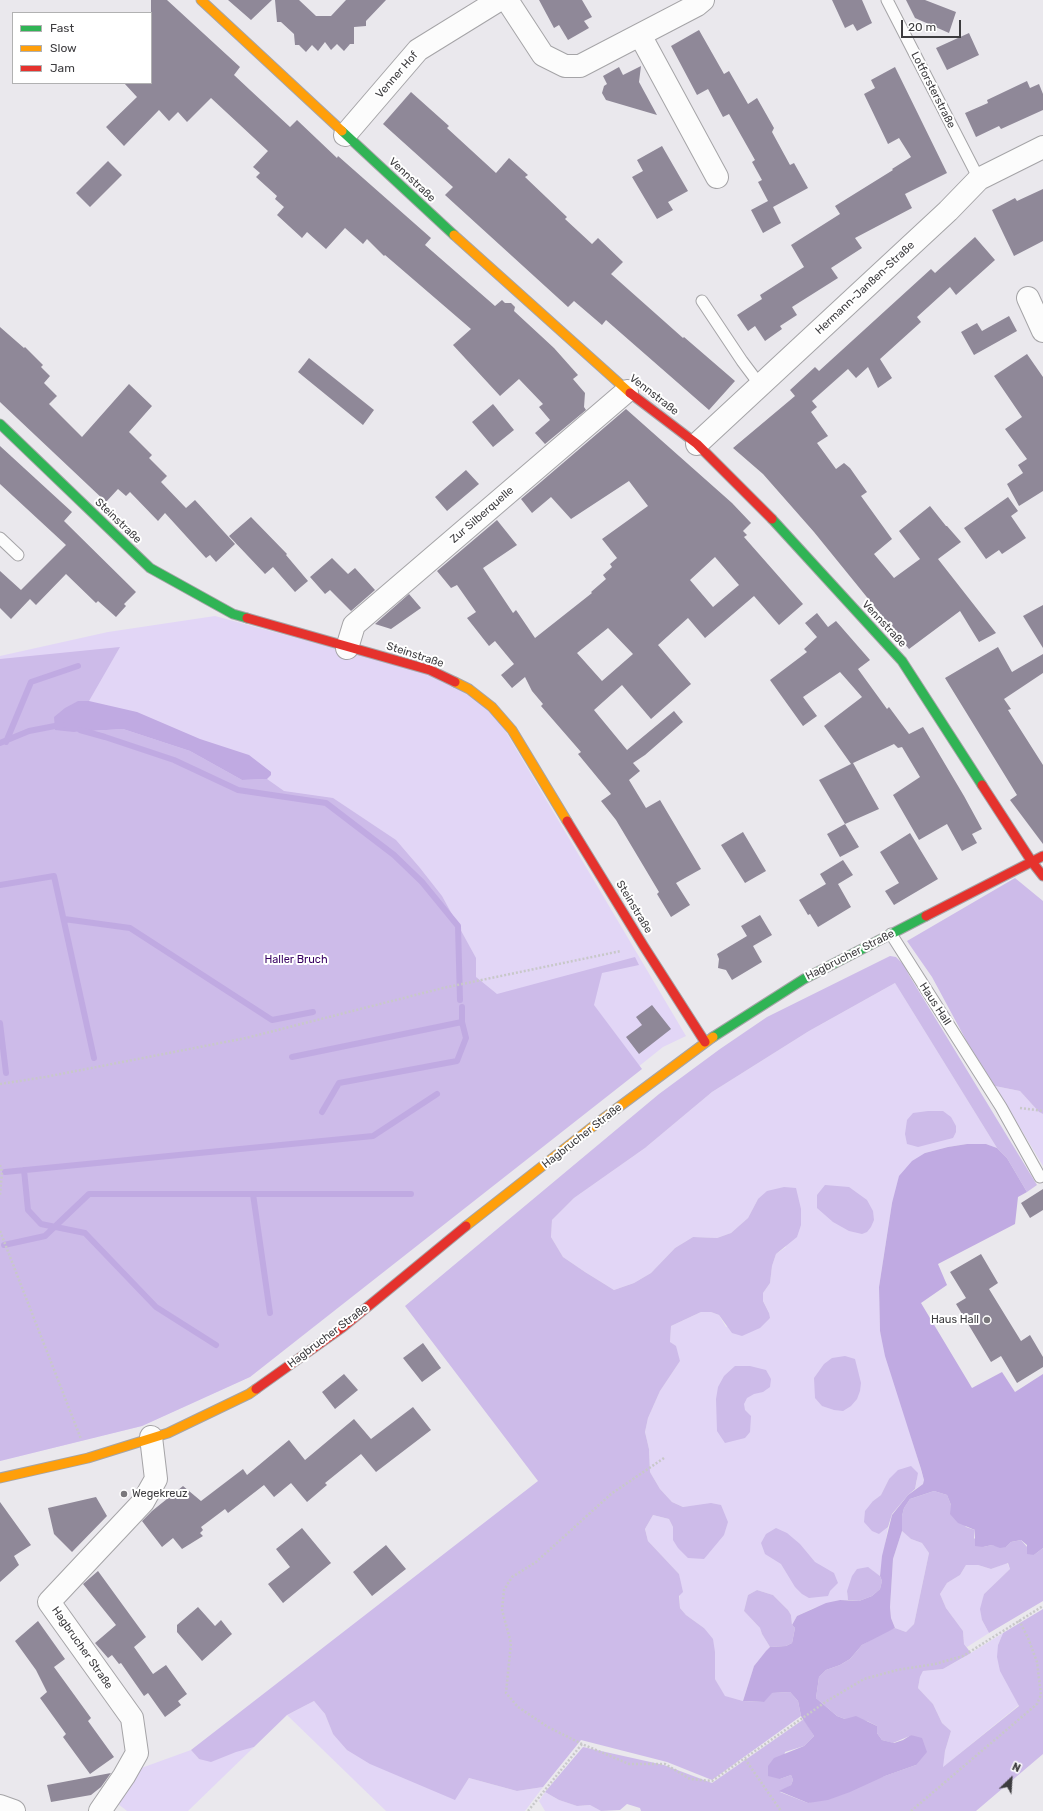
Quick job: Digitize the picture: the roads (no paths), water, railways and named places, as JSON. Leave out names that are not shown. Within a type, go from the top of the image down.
[{"type":"street","name":"Vennstraße","points":[[201,0],[345,135],[627,391],[697,444],[757,503],[902,661],[1032,862],[1043,876]]},
{"type":"street","name":"Venner Hof","points":[[345,135],[418,50],[499,0]]},
{"type":"street","points":[[507,0],[543,55],[565,66],[580,66],[697,5],[703,0]]},
{"type":"street","points":[[640,35],[717,177]]},
{"type":"street","name":"Hermann-Janßen-Straße","points":[[697,444],[948,211],[979,179],[1043,147]]},
{"type":"street","points":[[1028,298],[1043,331]]},
{"type":"street","name":"Zur Silberquelle","points":[[347,648],[354,625],[627,391]]},
{"type":"street","name":"Steinstraße","points":[[0,424],[150,568],[233,614],[347,648],[430,670],[469,689],[492,707],[512,730],[643,945],[705,1042]]},
{"type":"street","name":"Hagbrucher Straße","points":[[0,1478],[88,1458],[138,1443],[168,1432],[249,1394],[343,1327],[461,1230],[596,1124],[705,1042],[804,979],[1043,856]]},
{"type":"street","name":"Hagbrucher Straße","points":[[100,1811],[124,1776],[137,1753],[132,1718],[49,1602],[143,1502],[156,1479],[151,1437]]},
{"type":"street","points":[[0,1806],[14,1811]]},
{"type":"lane","name":"Lotforsterstraße","points":[[887,0],[979,179]]},
{"type":"lane","points":[[702,301],[760,385]]},
{"type":"lane","points":[[0,538],[18,555]]},
{"type":"lane","name":"Haus Hall","points":[[891,934],[1001,1107],[1040,1177]]},
{"type":"waterway","points":[[6,742],[31,682],[78,666]]},
{"type":"waterway","points":[[0,743],[29,731],[63,725]]},
{"type":"waterway","points":[[80,730],[174,760],[238,790],[326,803],[394,855],[422,882],[458,926],[460,1000]]},
{"type":"waterway","points":[[0,885],[54,876],[94,1058]]},
{"type":"waterway","points":[[64,919],[130,928],[272,1020],[313,1012]]},
{"type":"waterway","points":[[292,1057],[462,1022],[462,1007]]},
{"type":"waterway","points":[[322,1112],[339,1083],[457,1061],[466,1038],[462,1022]]},
{"type":"waterway","points":[[0,1023],[6,1073]]},
{"type":"waterway","points":[[5,1172],[373,1136],[437,1094]]},
{"type":"waterway","points":[[24,1170],[28,1210],[41,1224],[85,1233],[156,1307],[216,1345]]},
{"type":"waterway","points":[[4,1245],[45,1236],[89,1194],[411,1194]]},
{"type":"waterway","points":[[253,1194],[270,1313]]},
{"type":"place","name":"Haus Hall","points":[[987,1320]]},
{"type":"place","name":"Wegekreuz","points":[[124,1494]]},
{"type":"park label","name":"Haller Bruch","points":[[296,960]]}]
